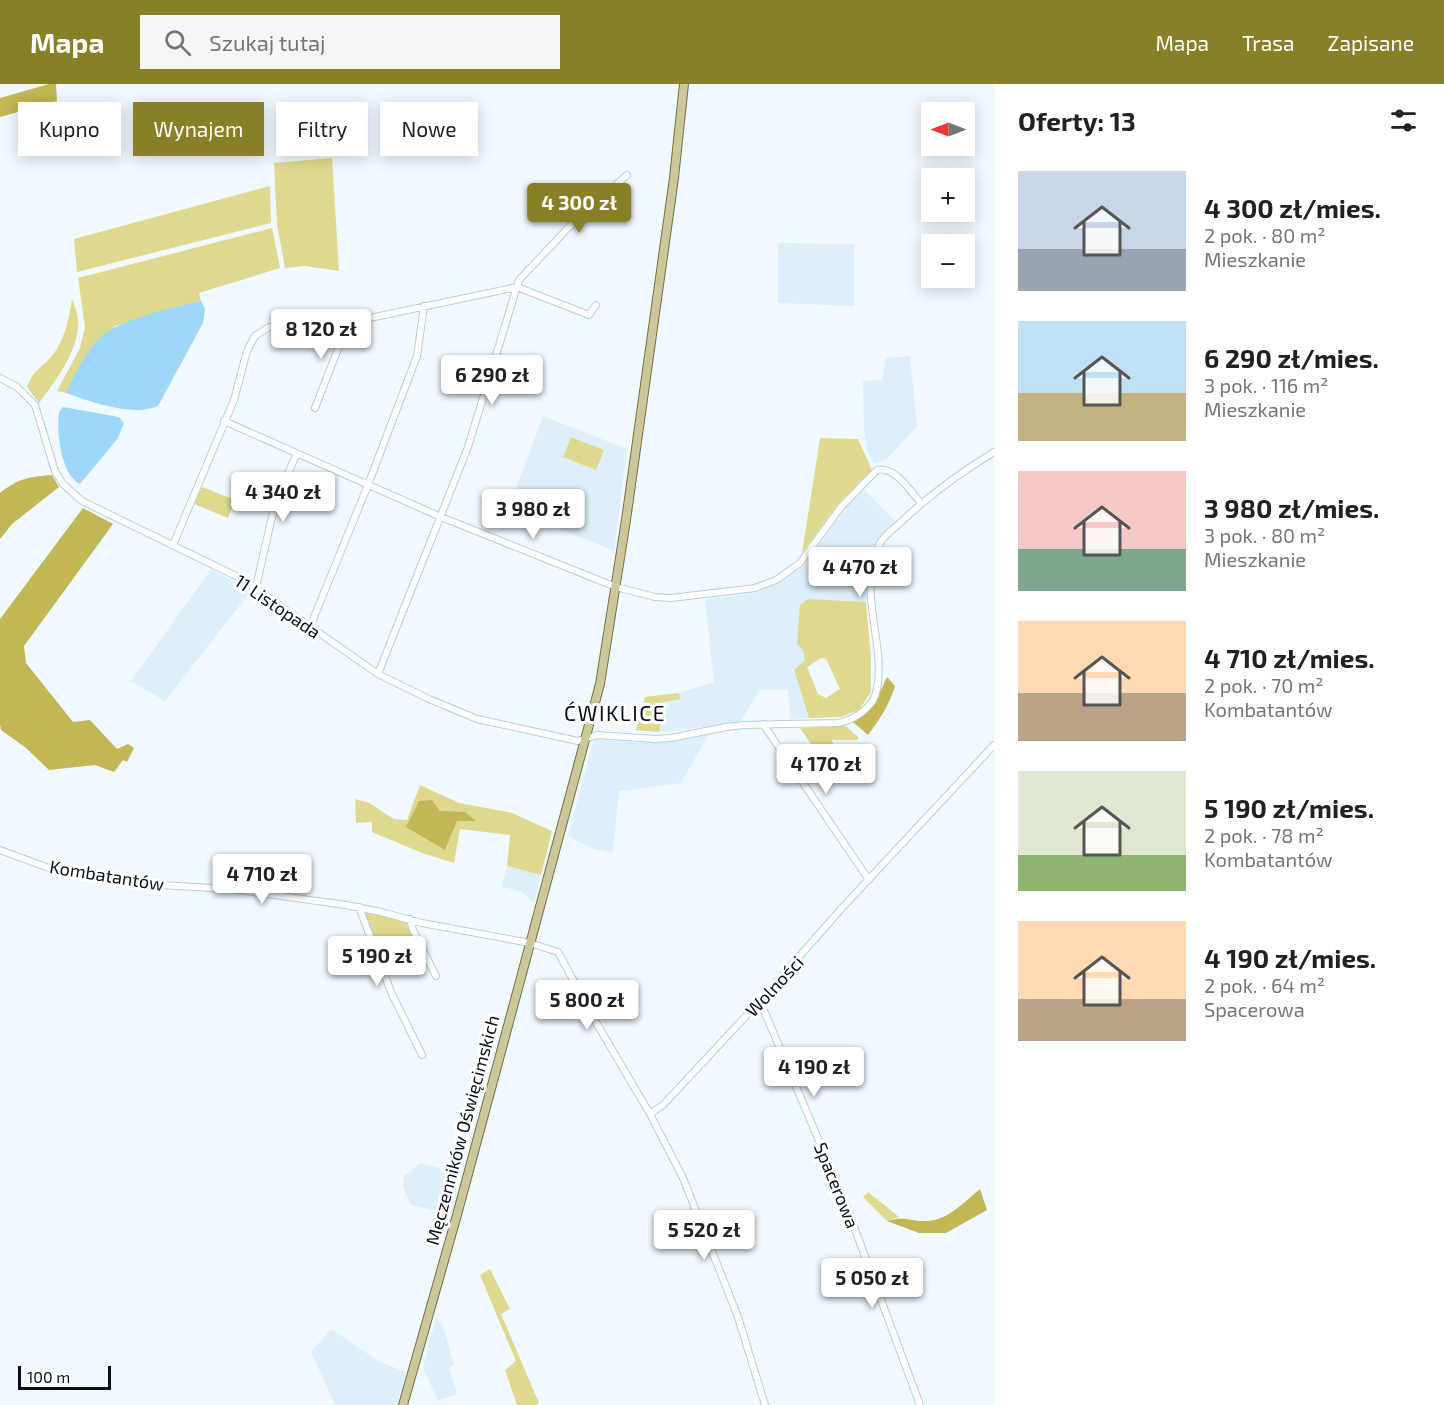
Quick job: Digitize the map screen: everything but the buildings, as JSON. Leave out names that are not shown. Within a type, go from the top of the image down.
[{"type":"main road","name":"Męczenników Oświęcimskich","points":[[403,1405],[586,739],[603,669],[674,178],[684,84]]},
{"type":"street","points":[[378,674],[468,447],[519,280],[568,228],[627,175]]},
{"type":"street","points":[[172,545],[234,400],[247,351],[259,333],[269,327],[304,327],[351,322],[517,287],[586,314],[591,314],[596,305]]},
{"type":"street","points":[[310,627],[417,356],[424,306]]},
{"type":"street","points":[[315,408],[343,336],[351,322]]},
{"type":"street","name":"11 Listopada","points":[[0,378],[17,387],[35,405],[56,471],[63,484],[82,501],[256,587],[378,674],[429,699],[477,719],[575,741],[597,735],[671,738],[726,727],[848,721],[862,713],[871,703],[877,691],[878,670],[870,577],[881,541],[921,503],[955,476],[994,452]]},
{"type":"street","points":[[224,421],[296,455],[441,516],[616,587],[655,597],[671,598],[755,588],[776,580],[800,563],[841,507],[877,470],[889,470],[921,503]]},
{"type":"street","points":[[256,587],[273,513],[296,455]]},
{"type":"street","points":[[763,724],[869,880]]},
{"type":"street","name":"Wolności","points":[[650,1114],[663,1105],[760,1001],[994,745]]},
{"type":"street","name":"Kombatantów","points":[[0,850],[46,867],[159,885],[231,889],[296,897],[359,908],[555,950],[560,955],[650,1114],[683,1178],[738,1317],[765,1405]]},
{"type":"street","points":[[359,908],[391,992],[422,1055]]},
{"type":"street","points":[[410,920],[412,930],[436,976]]},
{"type":"street","name":"Spacerowa","points":[[760,1001],[846,1205],[920,1405]]},
{"type":"shaded area","points":[[56,84],[57,101],[18,102],[18,112],[0,117],[0,98]]},
{"type":"shaded area","points":[[332,158],[339,271],[305,266],[285,268],[277,225],[274,163]]},
{"type":"shaded area","points":[[270,186],[271,223],[77,272],[74,239]]},
{"type":"shaded area","points":[[272,228],[280,268],[199,293],[201,301],[115,326],[90,349],[66,393],[57,391],[80,348],[85,327],[78,278]]},
{"type":"shaded area","points":[[778,243],[854,244],[854,306],[778,303]]},
{"type":"shaded area","points":[[72,299],[78,323],[73,347],[58,377],[39,403],[27,387],[35,373],[59,345]]},
{"type":"shaded area","points":[[910,356],[917,426],[886,460],[874,463],[867,450],[864,430],[863,381],[882,380],[886,358]]},
{"type":"shaded area","points":[[543,416],[627,449],[614,551],[509,508]]},
{"type":"shaded area","points":[[571,437],[604,450],[596,470],[563,457]]},
{"type":"shaded area","points":[[820,438],[858,439],[872,470],[838,504],[802,553]]},
{"type":"shaded area","points":[[52,475],[59,487],[12,524],[0,539],[0,493],[24,479]]},
{"type":"shaded area","points":[[202,487],[235,500],[228,518],[194,504]]},
{"type":"shaded area","points":[[863,489],[895,521],[878,538],[870,555],[866,578],[866,602],[808,599],[803,650],[805,660],[794,670],[809,718],[790,719],[788,689],[760,690],[741,721],[669,732],[636,730],[645,697],[679,693],[714,682],[705,599],[755,593],[778,583],[804,566],[843,511]]},
{"type":"shaded area","points":[[545,499],[559,505],[552,522],[538,515]]},
{"type":"shaded area","points":[[83,508],[113,524],[24,646],[26,663],[73,722],[90,720],[117,749],[128,744],[134,748],[127,762],[123,760],[114,772],[95,765],[49,770],[26,748],[1,730],[0,724],[0,619]]},
{"type":"shaded area","points":[[211,569],[251,591],[165,701],[131,681]]},
{"type":"shaded area","points":[[808,599],[866,602],[871,658],[871,692],[859,710],[841,717],[809,718],[794,670],[805,660],[803,650],[797,644],[800,605]],"holes":[[[821,658],[826,659],[840,689],[826,698],[818,694],[807,667]]]},
{"type":"shaded area","points":[[887,677],[895,686],[884,712],[868,735],[853,722],[870,708]]},
{"type":"shaded area","points":[[679,693],[680,699],[659,703],[661,722],[659,732],[636,730],[645,697]]},
{"type":"shaded area","points":[[846,726],[859,738],[831,740],[854,773],[839,784],[800,728]]},
{"type":"shaded area","points":[[709,734],[681,783],[619,791],[613,853],[593,849],[568,836],[594,739],[654,743],[690,739]]},
{"type":"shaded area","points":[[420,785],[459,803],[512,813],[552,831],[541,875],[507,866],[510,835],[460,829],[454,863],[422,853],[372,832],[372,822],[356,823],[355,799],[369,803],[394,819],[407,820]]},
{"type":"shaded area","points":[[432,800],[440,811],[465,812],[476,821],[457,821],[445,850],[406,827],[419,801]]},
{"type":"shaded area","points":[[507,866],[541,875],[534,903],[520,891],[502,887]]},
{"type":"shaded area","points":[[363,912],[408,921],[416,940],[380,955]]},
{"type":"shaded area","points":[[420,1163],[440,1168],[453,1189],[457,1190],[451,1214],[411,1205],[403,1187],[404,1176]]},
{"type":"shaded area","points":[[980,1189],[987,1210],[946,1233],[919,1233],[887,1221],[902,1219],[924,1221],[940,1218],[955,1210]]},
{"type":"shaded area","points":[[868,1192],[899,1217],[887,1221],[863,1197]]},
{"type":"shaded area","points":[[490,1269],[510,1309],[501,1314],[539,1403],[536,1405],[517,1405],[505,1370],[516,1361],[480,1275]]},
{"type":"shaded area","points":[[436,1318],[443,1326],[454,1365],[449,1367],[457,1394],[438,1401],[423,1368]]},
{"type":"shaded area","points":[[331,1329],[380,1362],[406,1372],[397,1405],[335,1405],[311,1352]]},
{"type":"water","points":[[201,301],[205,309],[203,323],[158,406],[137,410],[124,409],[66,393],[87,354],[104,334],[124,323]]},
{"type":"water","points":[[63,407],[119,417],[124,423],[118,438],[80,484],[68,472],[61,452],[58,420],[59,412]]},
{"type":"district","name":"ĆWIKLICE","points":[[615,712]]}]
